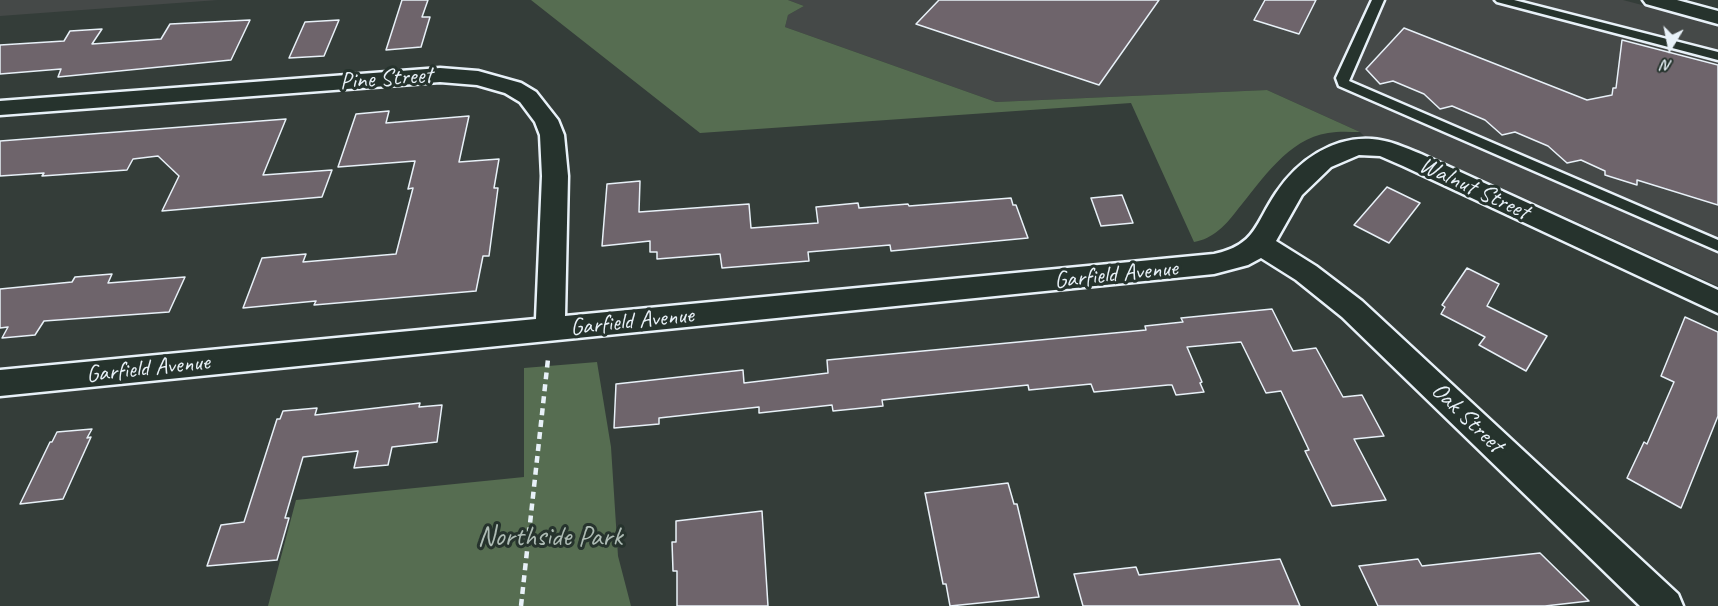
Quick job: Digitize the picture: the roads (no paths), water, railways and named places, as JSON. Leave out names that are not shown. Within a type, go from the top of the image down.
[{"type":"street","points":[[1653,0],[1716,15]]},
{"type":"street","name":"Pine Street","points":[[0,108],[440,75],[478,78],[513,88],[528,97],[538,108],[552,135],[555,176],[550,330]]},
{"type":"street","name":"Walnut Street","points":[[1259,244],[1287,196],[1311,169],[1341,151],[1372,147],[1412,160],[1718,302]]},
{"type":"street","name":"Garfield Avenue","points":[[0,383],[1194,267],[1233,260],[1259,244]]},
{"type":"street","name":"Oak Street","points":[[1259,244],[1306,273],[1352,309],[1665,606]]},
{"type":"lane","points":[[1378,0],[1342,78],[1343,83],[1718,246]]},
{"type":"lane","points":[[1501,0],[1718,56]]},
{"type":"park label","name":"Northside Park","points":[[550,538]]}]
